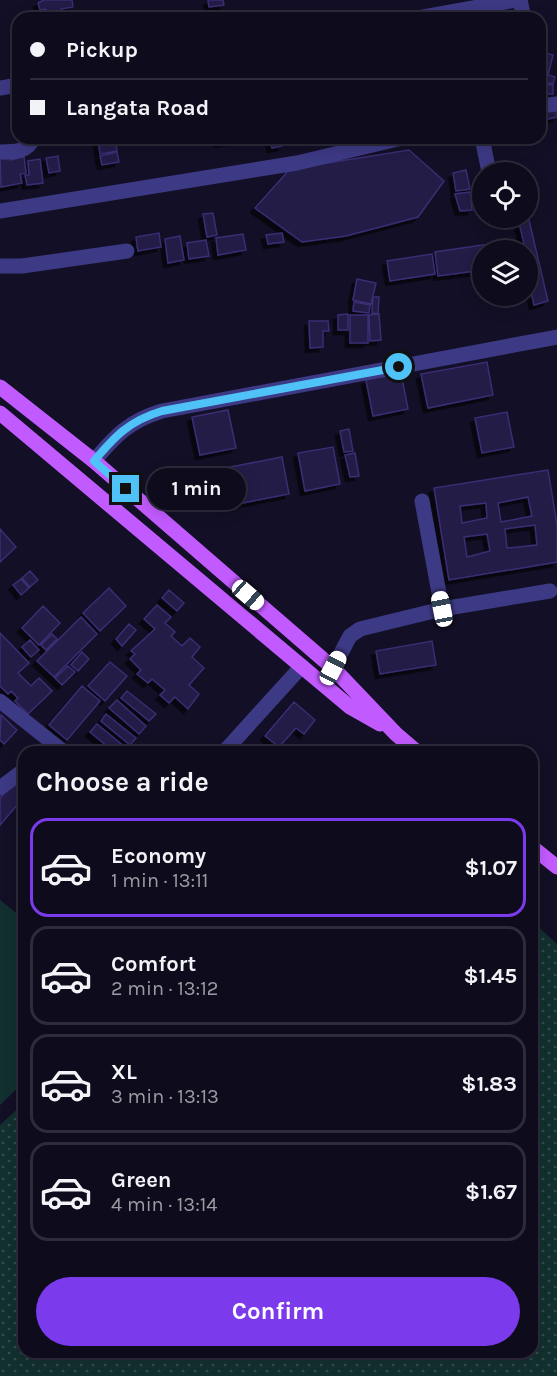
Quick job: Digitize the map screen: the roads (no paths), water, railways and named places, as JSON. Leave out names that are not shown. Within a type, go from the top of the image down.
[{"type":"main road","points":[[0,387],[94,461],[333,668],[410,746]]},
{"type":"main road","points":[[0,413],[350,707],[396,734]]},
{"type":"main road","points":[[538,852],[557,867]]},
{"type":"street","points":[[452,12],[515,1]]},
{"type":"street","points":[[1,152],[25,149],[31,144]]},
{"type":"street","points":[[0,211],[297,163],[377,144]]},
{"type":"street","points":[[483,144],[487,162]]},
{"type":"street","points":[[0,266],[22,266],[127,251]]},
{"type":"street","points":[[94,461],[118,432],[143,417],[162,411],[557,337]]},
{"type":"street","points":[[422,501],[442,609]]},
{"type":"street","points":[[333,668],[350,636],[360,629],[442,609],[550,591]]},
{"type":"street","points":[[229,746],[302,666]]},
{"type":"street","points":[[0,701],[51,746]]},
{"type":"street","points":[[0,788],[18,774]]}]
